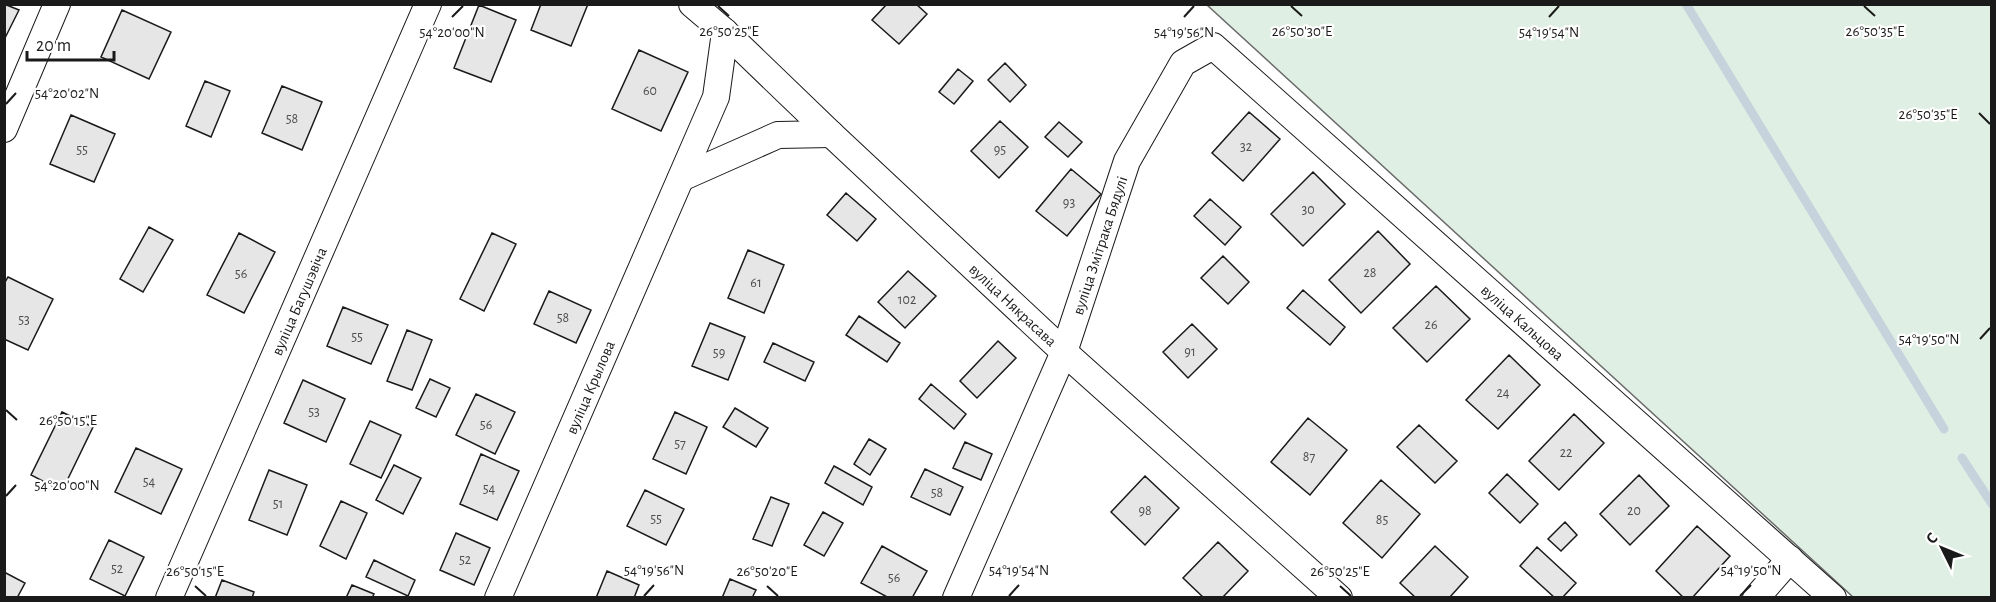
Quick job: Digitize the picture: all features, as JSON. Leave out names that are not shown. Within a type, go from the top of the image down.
[{"type":"street","points":[[4,129],[57,4]]},
{"type":"street","name":"вуліца Багушэвіча","points":[[169,597],[428,4]]},
{"type":"street","name":"вуліца Някрасава","points":[[692,4],[725,32],[1064,352],[1339,597]]},
{"type":"street","name":"вуліца Крылова","points":[[498,597],[716,97],[725,32]]},
{"type":"street","name":"вуліца Змітрака Бядулі","points":[[956,597],[1064,352],[1127,161],[1184,63],[1213,46]]},
{"type":"street","name":"вуліца Кальцова","points":[[1213,46],[1833,597]]},
{"type":"street","points":[[681,178],[778,135],[831,134]]},
{"type":"street","points":[[1756,597],[1790,559]]},
{"type":"green space","points":[[1207,5],[1991,5],[1991,597],[1853,597]]},
{"type":"building","points":[[4,4],[19,10],[4,40]]},
{"type":"building","points":[[541,4],[588,4],[571,46],[531,30]]},
{"type":"building","points":[[887,4],[916,4],[927,14],[899,44],[872,20]]},
{"type":"building","points":[[479,5],[516,20],[491,82],[454,68]]},
{"type":"building","points":[[122,10],[171,32],[149,79],[101,57]]},
{"type":"building","points":[[639,50],[688,72],[661,131],[612,109]]},
{"type":"building","points":[[1005,63],[1026,85],[1010,102],[988,80]]},
{"type":"building","points":[[958,69],[973,81],[954,104],[939,92]]},
{"type":"building","points":[[205,81],[230,91],[211,137],[186,126]]},
{"type":"building","points":[[282,86],[322,102],[302,150],[262,133]]},
{"type":"building","points":[[1249,112],[1280,139],[1243,181],[1212,153]]},
{"type":"building","points":[[71,115],[115,134],[94,182],[50,164]]},
{"type":"building","points":[[1000,121],[1028,147],[999,178],[971,151]]},
{"type":"building","points":[[1059,122],[1082,142],[1068,157],[1045,137]]},
{"type":"building","points":[[1071,169],[1101,194],[1067,236],[1036,211]]},
{"type":"building","points":[[1313,172],[1345,204],[1303,246],[1271,214]]},
{"type":"building","points":[[846,193],[876,219],[857,241],[827,215]]},
{"type":"building","points":[[1210,199],[1241,227],[1225,245],[1194,216]]},
{"type":"building","points":[[149,227],[173,240],[143,292],[120,279]]},
{"type":"building","points":[[1378,231],[1410,264],[1361,313],[1329,280]]},
{"type":"building","points":[[239,233],[275,252],[244,313],[207,295]]},
{"type":"building","points":[[492,233],[516,244],[484,311],[460,299]]},
{"type":"building","points":[[748,250],[784,265],[764,313],[728,298]]},
{"type":"building","points":[[1223,256],[1249,282],[1228,304],[1201,278]]},
{"type":"building","points":[[908,271],[936,296],[905,328],[878,302]]},
{"type":"building","points":[[8,277],[53,299],[28,350],[4,339],[4,284]]},
{"type":"building","points":[[1436,286],[1470,319],[1427,362],[1393,328]]},
{"type":"building","points":[[1303,290],[1345,327],[1330,345],[1287,308]]},
{"type":"building","points":[[549,291],[591,310],[576,343],[534,324]]},
{"type":"building","points":[[343,307],[388,325],[371,364],[327,346]]},
{"type":"building","points":[[859,316],[900,343],[887,362],[846,335]]},
{"type":"building","points":[[710,323],[745,337],[728,380],[692,366]]},
{"type":"building","points":[[1192,324],[1217,349],[1188,378],[1163,352]]},
{"type":"building","points":[[407,330],[432,340],[412,390],[387,381]]},
{"type":"building","points":[[998,341],[1016,358],[977,398],[960,381]]},
{"type":"building","points":[[773,343],[814,362],[805,381],[764,362]]},
{"type":"building","points":[[1509,355],[1540,385],[1498,429],[1466,400]]},
{"type":"building","points":[[430,379],[450,388],[436,417],[416,408]]},
{"type":"building","points":[[303,380],[345,399],[326,442],[284,423]]},
{"type":"building","points":[[931,384],[966,414],[954,429],[919,399]]},
{"type":"building","points":[[476,394],[515,412],[495,454],[456,435]]},
{"type":"building","points":[[735,408],[768,428],[756,447],[723,427]]},
{"type":"building","points":[[62,412],[93,427],[62,491],[31,475]]},
{"type":"building","points":[[675,412],[707,427],[686,474],[653,459]]},
{"type":"building","points":[[1574,414],[1604,443],[1559,490],[1529,461]]},
{"type":"building","points":[[1308,418],[1347,450],[1310,495],[1271,462]]},
{"type":"building","points":[[370,421],[401,435],[381,478],[350,464]]},
{"type":"building","points":[[1419,425],[1457,461],[1435,483],[1397,447]]},
{"type":"building","points":[[869,439],[886,449],[870,475],[854,464]]},
{"type":"building","points":[[965,442],[992,454],[981,480],[953,468]]},
{"type":"building","points":[[136,448],[182,469],[161,514],[115,492]]},
{"type":"building","points":[[481,454],[519,471],[497,520],[460,504]]},
{"type":"building","points":[[394,465],[421,478],[403,514],[376,500]]},
{"type":"building","points":[[834,466],[872,487],[863,505],[825,483]]},
{"type":"building","points":[[925,469],[963,487],[950,515],[911,497]]},
{"type":"building","points":[[269,470],[307,485],[287,535],[249,520]]},
{"type":"building","points":[[1507,474],[1538,504],[1520,523],[1489,493]]},
{"type":"building","points":[[1639,475],[1669,506],[1630,545],[1600,514]]},
{"type":"building","points":[[1145,476],[1179,508],[1145,545],[1111,512]]},
{"type":"building","points":[[1381,480],[1420,514],[1382,558],[1343,523]]},
{"type":"building","points":[[645,490],[684,509],[666,545],[627,526]]},
{"type":"building","points":[[771,497],[789,504],[772,546],[753,539]]},
{"type":"building","points":[[341,501],[367,513],[346,559],[320,546]]},
{"type":"building","points":[[823,512],[843,523],[824,556],[804,545]]},
{"type":"building","points":[[1565,522],[1577,535],[1561,551],[1548,539]]},
{"type":"building","points":[[1697,526],[1730,556],[1692,598],[1684,598],[1656,571]]},
{"type":"building","points":[[456,533],[490,548],[474,585],[440,570]]},
{"type":"building","points":[[109,540],[144,557],[125,596],[90,579]]},
{"type":"building","points":[[1218,542],[1248,571],[1222,598],[1204,598],[1183,578]]},
{"type":"building","points":[[882,546],[927,571],[912,598],[889,598],[861,583]]},
{"type":"building","points":[[1435,546],[1468,577],[1449,598],[1416,598],[1400,583]]},
{"type":"building","points":[[1537,547],[1576,583],[1562,598],[1555,598],[1520,566]]},
{"type":"building","points":[[374,560],[415,580],[408,596],[366,577]]},
{"type":"building","points":[[607,571],[639,585],[634,598],[596,598]]},
{"type":"building","points":[[4,572],[25,583],[17,598],[4,598]]},
{"type":"building","points":[[730,579],[756,590],[752,598],[722,598]]},
{"type":"building","points":[[222,580],[254,592],[252,598],[215,598]]},
{"type":"building","points":[[352,585],[374,594],[372,598],[346,598]]},
{"type":"waterway","points":[[1686,4],[1944,429]]},
{"type":"waterway","points":[[1962,458],[1992,504]]}]
